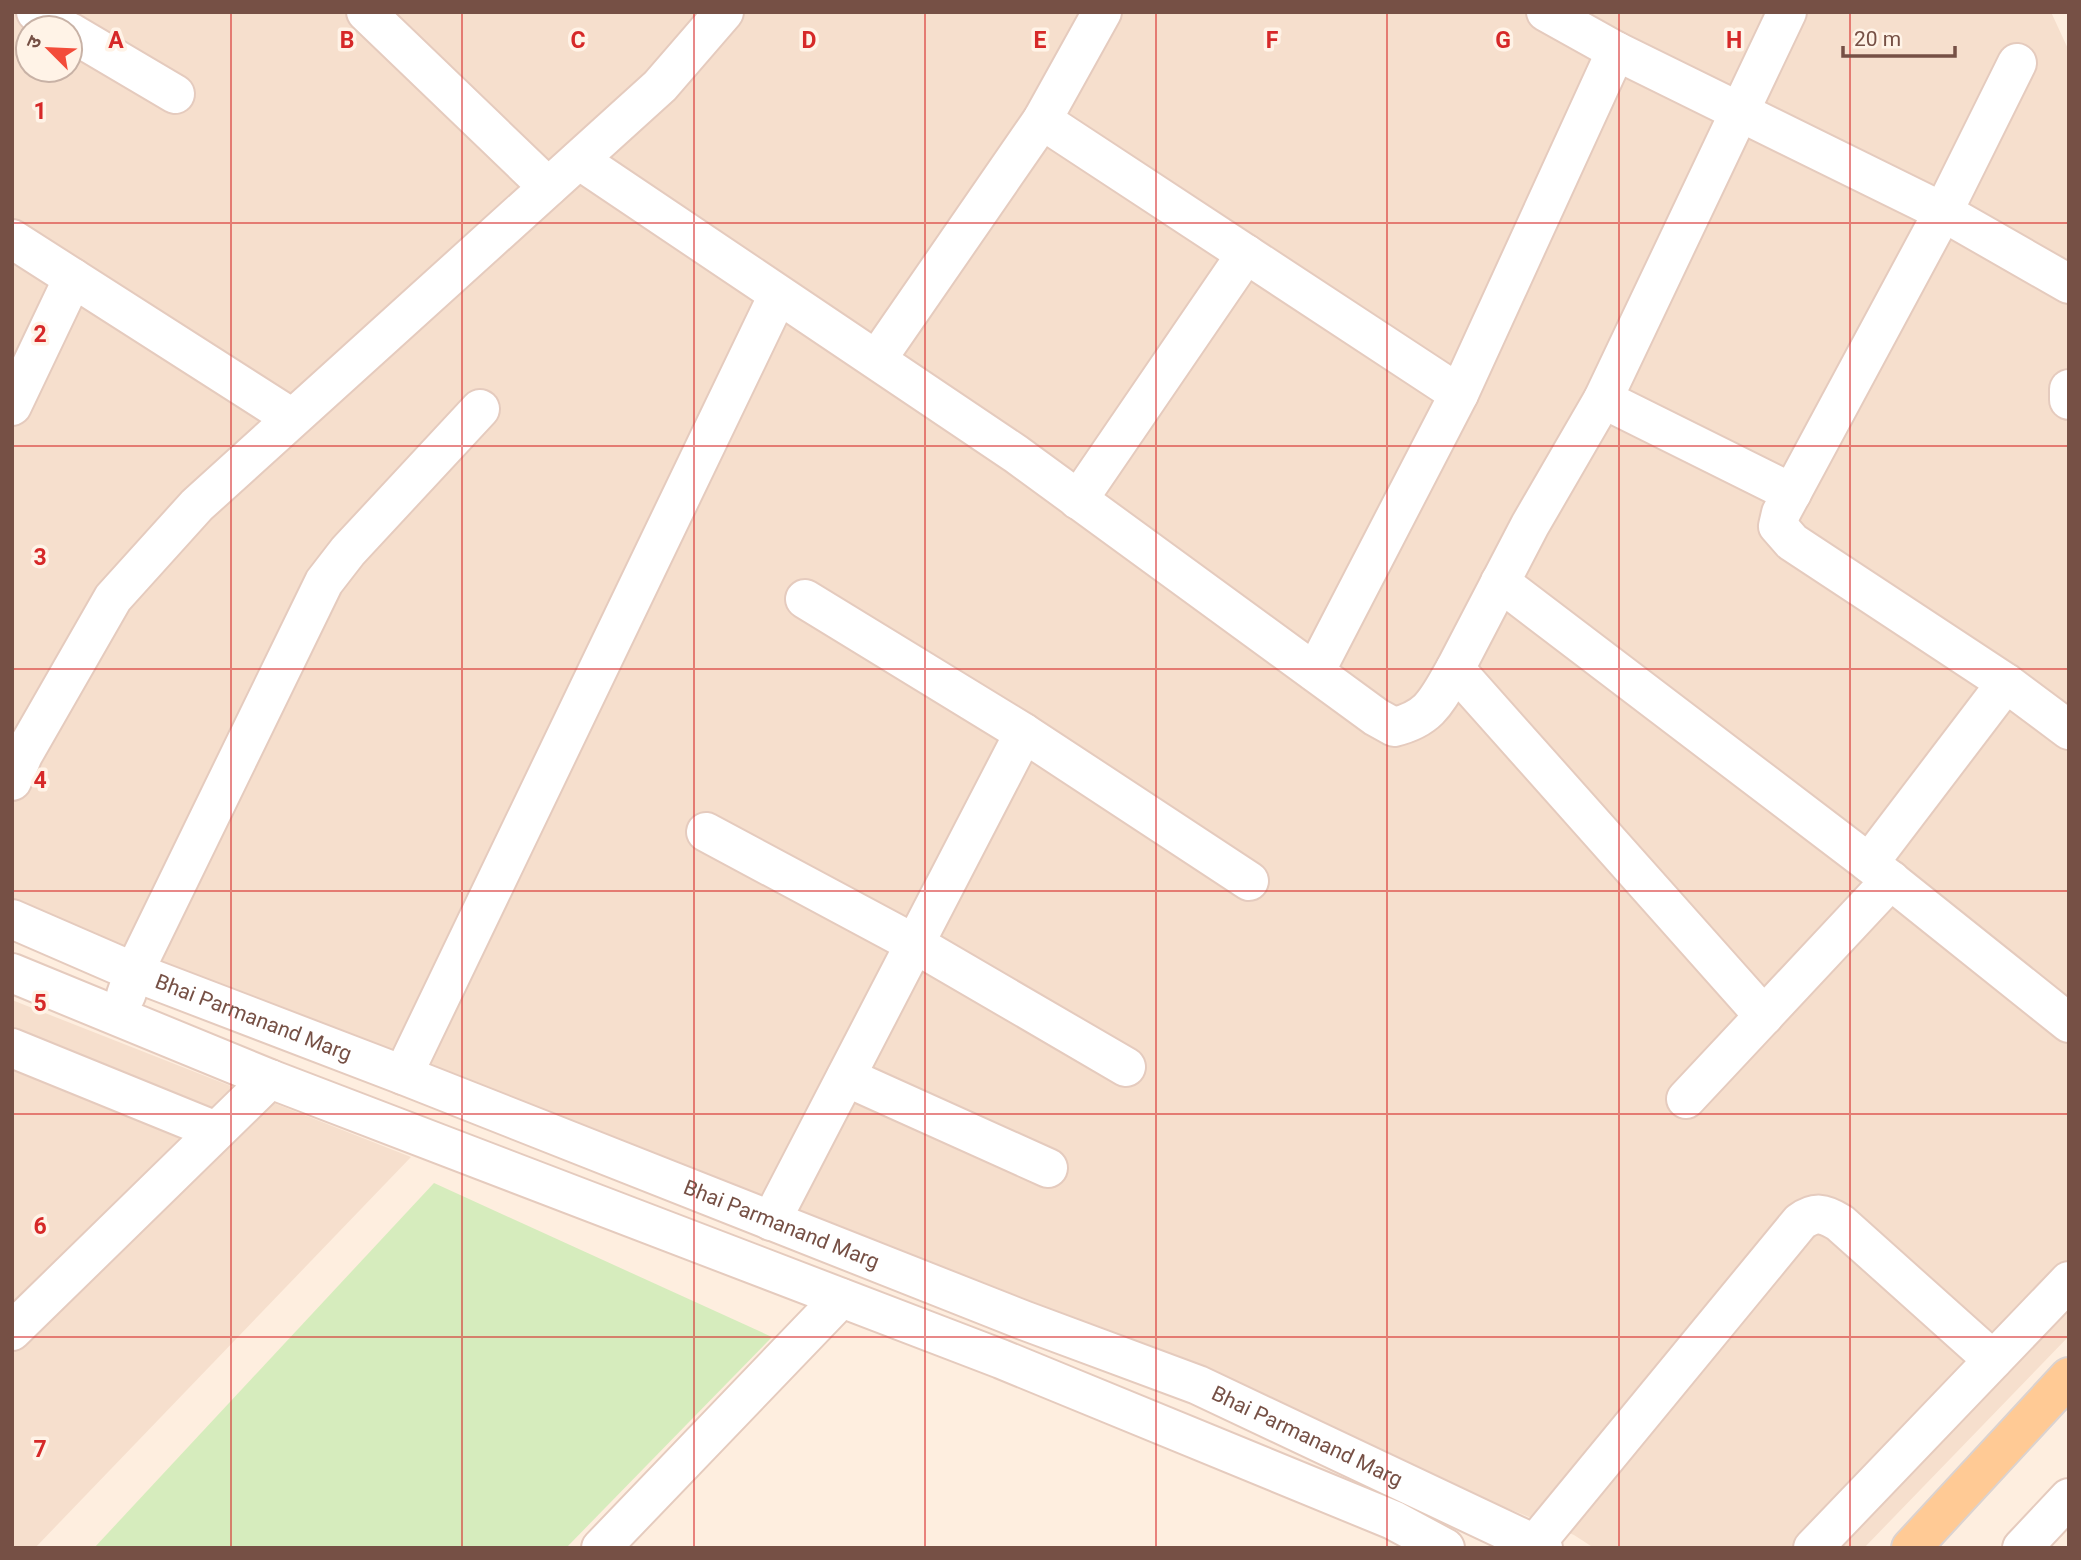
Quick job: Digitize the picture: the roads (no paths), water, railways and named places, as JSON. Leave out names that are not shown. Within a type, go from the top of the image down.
[{"type":"main road","points":[[1911,1548],[2069,1377]]},
{"type":"street","points":[[366,12],[548,187]]},
{"type":"street","points":[[12,781],[23,755],[113,598],[197,505],[660,86],[724,12]]},
{"type":"street","points":[[877,359],[1042,120],[1102,12]]},
{"type":"street","points":[[1546,12],[1616,51],[1739,109],[1943,212],[2069,284]]},
{"type":"street","points":[[579,160],[877,359],[1394,727],[1416,722],[1437,701],[1455,669],[1500,582],[1603,399],[1787,12]]},
{"type":"street","points":[[84,40],[175,94]]},
{"type":"street","points":[[1314,672],[1459,394],[1616,51]]},
{"type":"street","points":[[2017,63],[1943,212],[1792,493],[1778,526],[1783,534],[2006,683],[2069,730]]},
{"type":"street","points":[[1042,120],[1459,394]]},
{"type":"street","points":[[12,239],[292,418]]},
{"type":"street","points":[[1078,500],[1246,254]]},
{"type":"street","points":[[12,406],[73,278]]},
{"type":"street","points":[[403,1075],[778,295]]},
{"type":"street","points":[[2069,388],[2069,400]]},
{"type":"street","points":[[1603,399],[1792,493]]},
{"type":"street","points":[[119,1017],[134,972],[324,582],[348,551],[480,409]]},
{"type":"street","points":[[1500,582],[1880,871],[2069,1023]]},
{"type":"street","points":[[805,599],[1024,733],[1250,881]]},
{"type":"street","points":[[1455,669],[1764,1016]]},
{"type":"street","points":[[1686,1099],[1764,1016],[1880,871],[2006,683]]},
{"type":"street","points":[[771,1221],[1024,733]]},
{"type":"street","points":[[706,832],[915,944],[1126,1067]]},
{"type":"street","name":"Bhai Parmanand Marg","points":[[12,919],[134,972],[1198,1385],[1539,1546]]},
{"type":"street","name":"Bhai Parmanand Marg","points":[[12,973],[270,1079],[1001,1359],[1380,1515],[1445,1548]]},
{"type":"street","points":[[12,1048],[216,1131]]},
{"type":"street","points":[[846,1077],[1048,1168]]},
{"type":"street","points":[[12,1331],[270,1079]]},
{"type":"street","points":[[1539,1546],[1800,1222],[1811,1214],[1826,1214],[1840,1223],[1993,1360]]},
{"type":"street","points":[[1813,1548],[2069,1280]]},
{"type":"street","points":[[601,1548],[841,1298]]},
{"type":"street","points":[[2022,1548],[2069,1498]]}]
